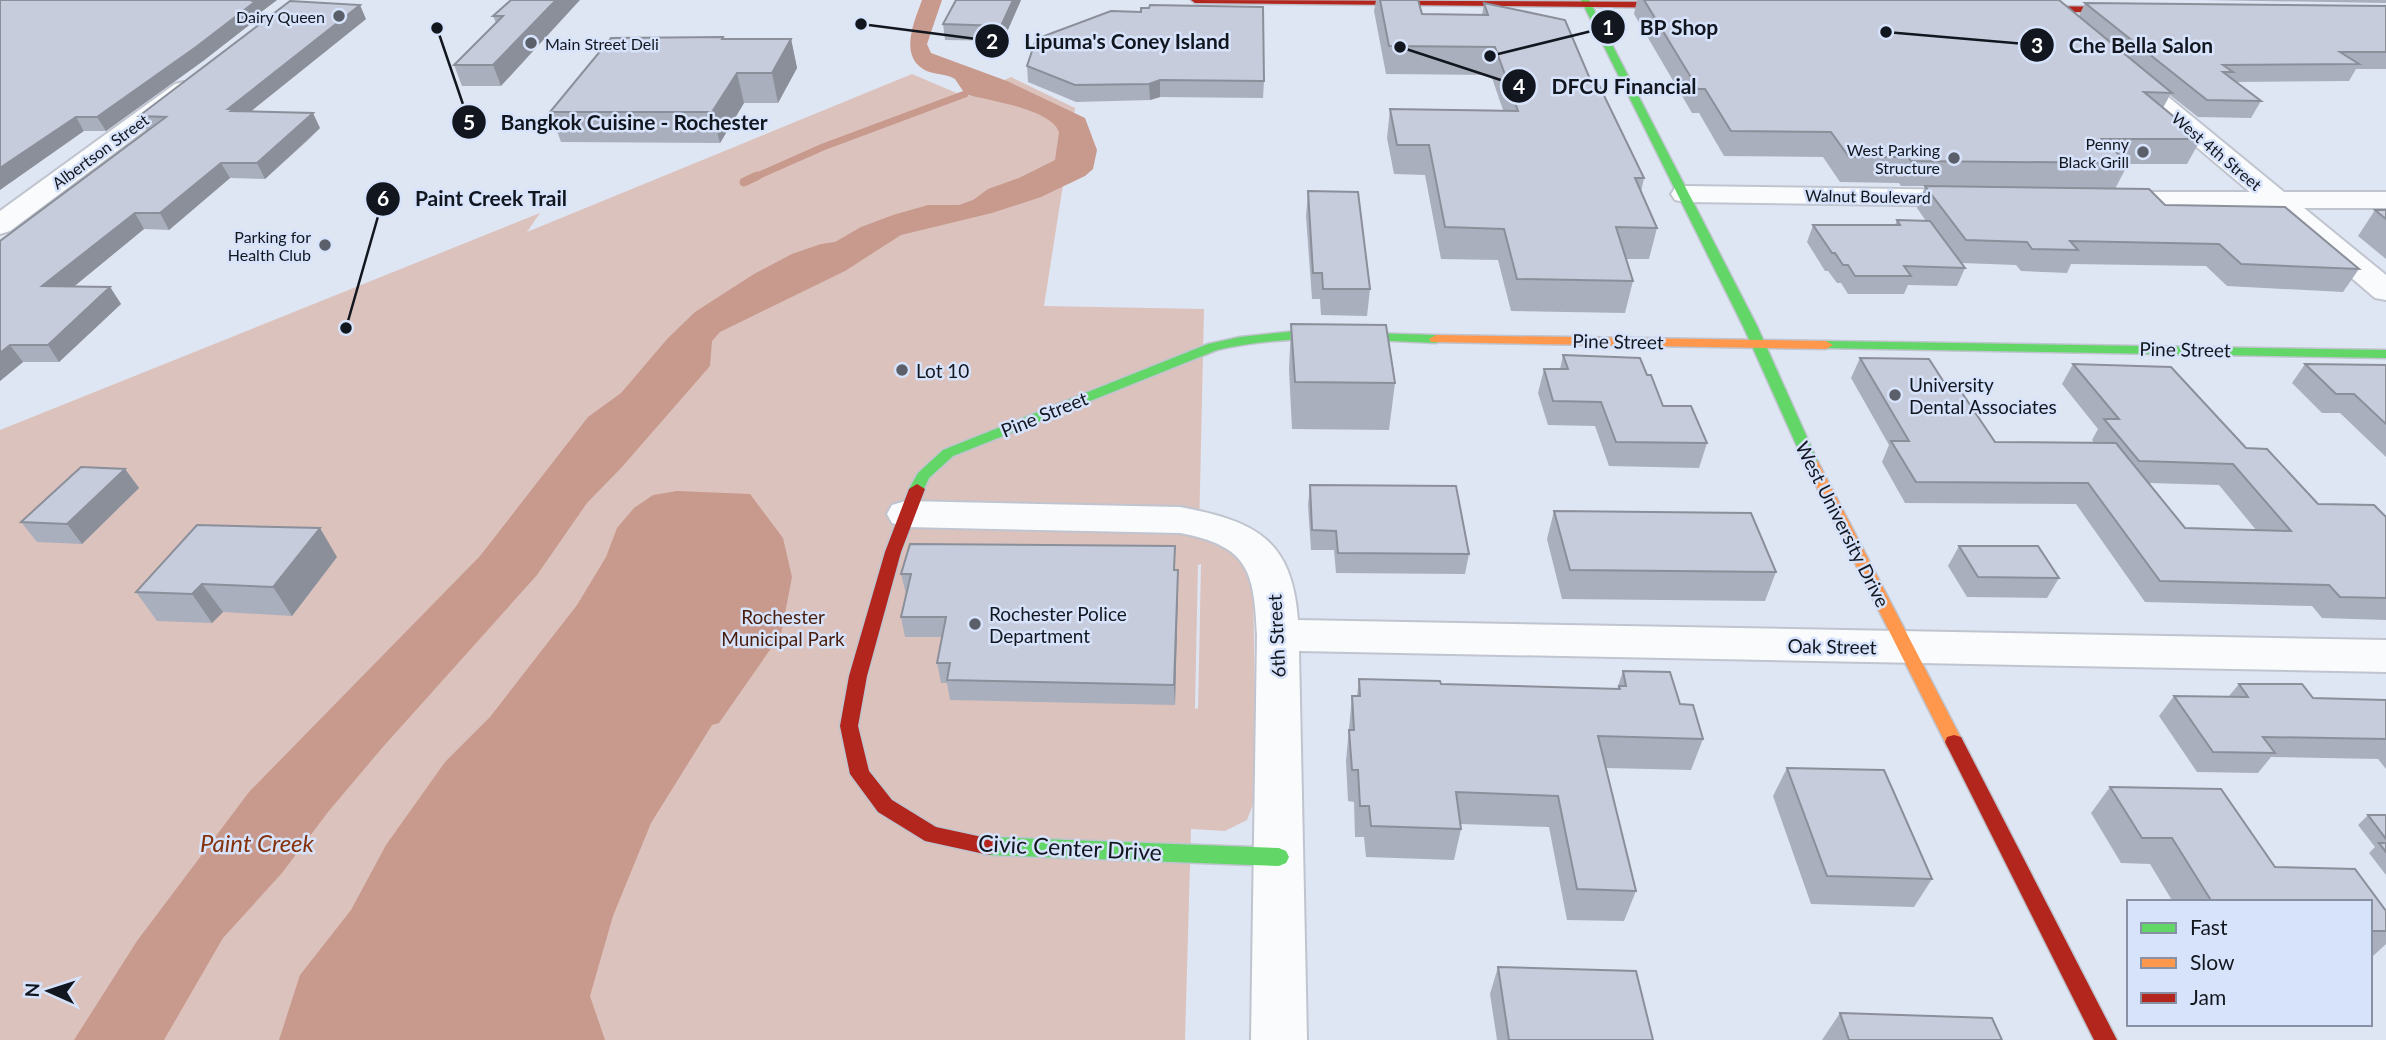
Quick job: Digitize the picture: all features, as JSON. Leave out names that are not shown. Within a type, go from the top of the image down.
[{"type":"main road","points":[[1195,0],[1708,5]]},
{"type":"main road","name":"West University Drive","points":[[1586,2],[1685,194],[1758,344],[1813,466],[2106,1040]]},
{"type":"main road","points":[[1996,8],[2043,4],[2146,10]]},
{"type":"main road","name":"Pine Street","points":[[906,514],[923,476],[948,453],[1200,352],[1242,339],[1301,336],[2386,354]]},
{"type":"main road","name":"Civic Center Drive","points":[[906,514],[858,676],[849,726],[860,774],[885,806],[932,835],[992,848],[1279,857]]},
{"type":"street","points":[[2043,4],[2076,31]]},
{"type":"street","name":"West 4th Street","points":[[2101,53],[2386,291]]},
{"type":"street","name":"Albertson Street","points":[[0,225],[203,75]]},
{"type":"street","name":"Walnut Boulevard","points":[[1685,194],[1997,198]]},
{"type":"street","points":[[2081,199],[2386,200]]},
{"type":"street","name":"6th Street","points":[[906,514],[1132,518],[1206,525],[1227,532],[1250,546],[1266,562],[1276,599],[1278,635],[1279,1040]]},
{"type":"street","name":"Oak Street","points":[[1278,635],[2386,656]]},
{"type":"green space","name":"Rochester Municipal Park","points":[[912,74],[966,97],[1011,77],[1075,108],[1044,306],[1204,309],[1199,534],[1237,552],[1253,571],[1256,797],[1247,820],[1225,831],[1191,829],[1185,1040],[0,1040],[0,430],[540,213],[527,232]],"holes":[[[1201,564],[1198,708],[1195,709],[1198,565]]]},
{"type":"water","name":"Paint Creek","points":[[922,0],[942,0],[927,44],[931,53],[1007,81],[1085,118],[1097,150],[1093,169],[1085,176],[1041,197],[992,213],[901,235],[845,271],[720,332],[712,341],[710,366],[587,503],[537,575],[382,748],[328,812],[282,873],[223,938],[164,1040],[74,1040],[137,941],[249,792],[480,556],[588,417],[621,393],[668,338],[695,312],[754,274],[792,254],[835,242],[861,227],[893,215],[928,205],[959,205],[973,200],[988,189],[1019,178],[1055,160],[1059,132],[1044,117],[1031,111],[965,94],[955,79],[927,71],[916,63],[910,46]]},
{"type":"water","points":[[677,491],[750,494],[783,538],[792,577],[781,634],[719,723],[712,725],[651,823],[613,916],[590,996],[605,1040],[279,1040],[300,975],[351,910],[386,845],[445,762],[490,717],[577,605],[606,557],[617,528],[634,508],[653,495]]},
{"type":"building","points":[[0,0],[256,1],[97,117],[76,117],[0,168]]},
{"type":"building","points":[[511,0],[556,0],[493,65],[454,65],[503,16],[493,16]]},
{"type":"building","points":[[956,0],[1013,0],[1001,26],[943,24]]},
{"type":"building","points":[[1380,0],[1418,0],[1422,14],[1488,15],[1484,3],[1565,20],[1590,79],[1596,79],[1644,178],[1635,178],[1657,228],[1616,227],[1633,281],[1517,279],[1504,229],[1445,227],[1429,145],[1397,145],[1390,109],[1518,111],[1495,47],[1389,46]]},
{"type":"building","points":[[1644,0],[2059,0],[2172,93],[2144,92],[2201,139],[2102,139],[2128,163],[1911,161],[1908,157],[1849,157],[1831,132],[1731,131],[1705,89],[1698,89]]},
{"type":"building","points":[[290,1],[360,5],[228,109],[313,113],[257,163],[221,163],[160,213],[135,213],[42,286],[110,287],[48,345],[10,345],[0,353],[0,241],[166,117],[139,116]]},
{"type":"building","points":[[2085,3],[2386,6],[2386,52],[2340,52],[2359,64],[2223,65],[2233,72],[2223,72],[2261,101],[2207,100]]},
{"type":"building","points":[[1150,5],[1263,7],[1264,81],[1160,80],[1149,84],[1075,85],[1027,66],[1036,39],[1111,11],[1141,12],[1141,8],[1149,8]]},
{"type":"building","points":[[723,37],[722,39],[791,39],[772,73],[737,73],[712,112],[550,112],[611,38]]},
{"type":"building","points":[[1925,186],[2149,189],[2165,205],[2285,207],[2359,269],[2241,264],[2219,244],[2070,241],[2078,250],[2032,249],[2027,242],[1966,240]]},
{"type":"building","points":[[1308,191],[1358,192],[1370,289],[1323,289],[1322,273],[1313,273]]},
{"type":"building","points":[[2375,210],[2386,210],[2386,219]]},
{"type":"building","points":[[1897,220],[1930,221],[1965,268],[1904,266],[1911,276],[1855,276],[1848,265],[1843,265],[1835,253],[1832,253],[1813,225],[1900,225]]},
{"type":"building","points":[[1291,324],[1386,325],[1395,383],[1295,382]]},
{"type":"building","points":[[1563,355],[1640,358],[1647,375],[1651,375],[1663,406],[1691,406],[1707,443],[1616,442],[1601,402],[1553,401],[1544,369],[1568,369]]},
{"type":"building","points":[[1860,358],[1929,359],[1949,390],[1960,390],[1995,442],[2116,443],[2185,528],[2291,531],[2233,464],[2139,461],[2104,419],[2119,419],[2073,364],[2171,367],[2246,448],[2267,449],[2318,504],[2374,505],[2386,517],[2386,598],[2340,597],[2329,585],[2160,581],[2088,483],[1916,482],[1891,441],[1909,441]]},
{"type":"building","points":[[2305,364],[2386,365],[2386,424],[2354,394],[2336,394]]},
{"type":"building","points":[[81,467],[125,469],[67,524],[21,522]]},
{"type":"building","points":[[1310,485],[1456,486],[1469,554],[1338,553],[1336,531],[1312,530]]},
{"type":"building","points":[[1554,511],[1751,513],[1776,572],[1570,570]]},
{"type":"building","points":[[197,525],[320,528],[273,587],[202,584],[192,594],[136,592]]},
{"type":"building","name":"Rochester Police Department","points":[[910,544],[1175,546],[1174,570],[1178,570],[1174,685],[947,680],[950,663],[937,663],[946,617],[901,617],[911,574],[901,574]]},
{"type":"building","points":[[1959,546],[2038,546],[2059,578],[1978,577]]},
{"type":"building","points":[[1623,671],[1670,672],[1680,704],[1693,705],[1703,739],[1598,736],[1636,891],[1577,889],[1558,796],[1456,792],[1461,829],[1371,826],[1369,806],[1360,806],[1358,770],[1352,770],[1349,730],[1354,730],[1352,696],[1360,696],[1359,679],[1620,689],[1619,686],[1626,686]]},
{"type":"building","points":[[2239,684],[2302,684],[2313,698],[2386,700],[2386,739],[2263,737],[2275,753],[2213,752],[2174,696],[2248,697]]},
{"type":"building","points":[[1787,768],[1884,770],[1932,879],[1827,876]]},
{"type":"building","points":[[2110,787],[2221,789],[2275,867],[2355,869],[2386,911],[2386,931],[2372,931],[2372,900],[2211,900],[2172,838],[2142,838]]},
{"type":"building","points":[[2368,815],[2386,815],[2386,839]]},
{"type":"building","points":[[2379,843],[2386,843],[2386,852]]},
{"type":"building","points":[[1498,967],[1636,971],[1653,1040],[1509,1040]]},
{"type":"building","points":[[1840,1013],[1992,1018],[2002,1040],[1849,1040]]},
{"type":"waterway","points":[[753,178],[823,147],[965,94]]},
{"type":"waterway","points":[[744,182],[757,176]]},
{"type":"traffic: fast","points":[[1585,0],[1750,326],[1811,462]]},
{"type":"traffic: fast","points":[[917,489],[923,476],[948,453],[1213,347],[1296,335],[1436,339]]},
{"type":"traffic: fast","points":[[1826,345],[2386,354]]},
{"type":"traffic: fast","points":[[989,846],[1279,857]]},
{"type":"traffic: slow","points":[[1436,339],[1826,345]]},
{"type":"traffic: slow","points":[[1811,462],[1954,742]]},
{"type":"traffic: jam","points":[[1195,0],[1690,5]]},
{"type":"traffic: jam","points":[[2019,9],[2134,10]]},
{"type":"traffic: jam","points":[[917,489],[893,552],[858,676],[849,726],[860,774],[885,806],[932,835],[989,846]]},
{"type":"traffic: jam","points":[[1954,742],[2106,1040]]},
{"type":"place","name":"Dairy Queen","points":[[339,16]]},
{"type":"place","name":"Lipuma's Coney Island","points":[[861,24]]},
{"type":"place","name":"Bangkok Cuisine - Rochester","points":[[437,28]]},
{"type":"place","name":"Che Bella Salon","points":[[1886,32]]},
{"type":"place","name":"Main Street Deli","points":[[531,43]]},
{"type":"place","name":"DFCU Financial","points":[[1400,47]]},
{"type":"place","name":"BP Shop","points":[[1490,56]]},
{"type":"place","name":"Penny Black Grill","points":[[2143,152]]},
{"type":"place","name":"West Parking Structure","points":[[1954,158]]},
{"type":"place","name":"Parking for Health Club","points":[[325,245]]},
{"type":"place","name":"Paint Creek Trail","points":[[346,328]]},
{"type":"place","name":"Lot 10","points":[[902,370]]},
{"type":"place","name":"University Dental Associates","points":[[1895,395]]},
{"type":"place","name":"Rochester Police Department","points":[[975,624]]}]
